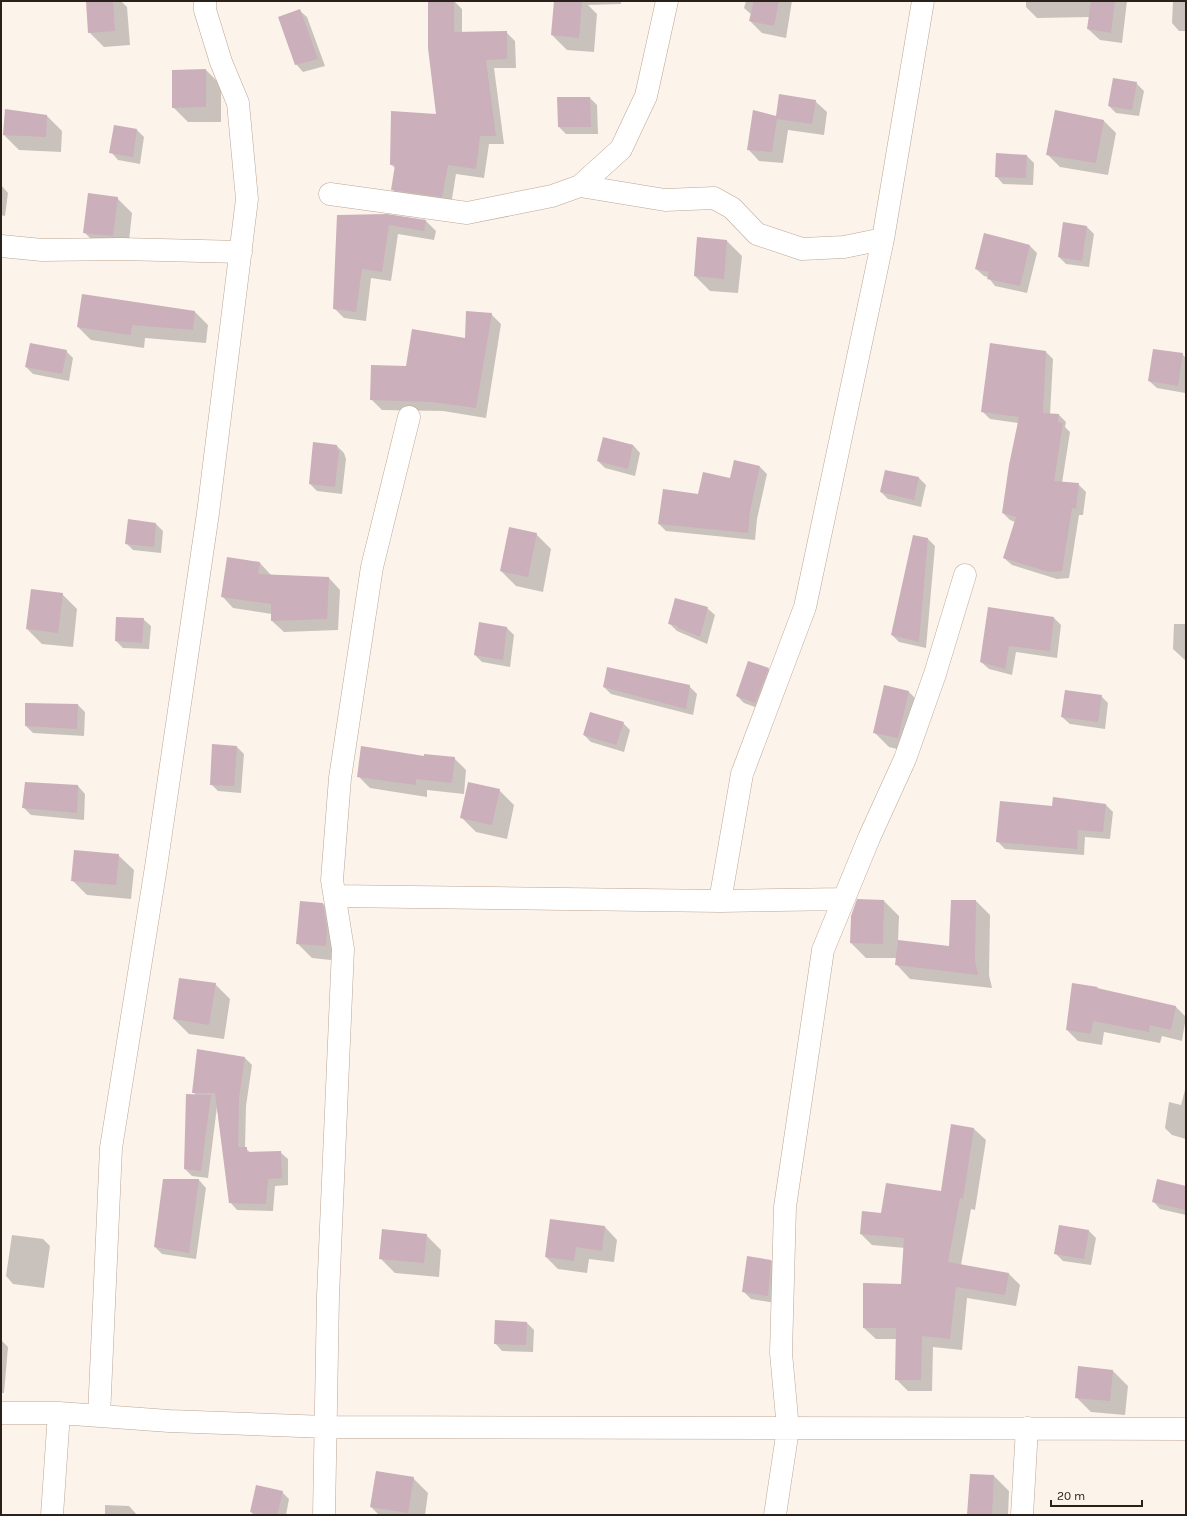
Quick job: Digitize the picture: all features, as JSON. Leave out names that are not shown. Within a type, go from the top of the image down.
[{"type":"street","points":[[99,1416],[111,1148],[156,867],[206,529],[247,199],[238,103],[212,33],[205,10],[205,1]]},
{"type":"street","points":[[330,194],[467,213],[552,196],[580,186],[621,149],[646,96],[666,1]]},
{"type":"street","points":[[720,901],[742,774],[805,606],[883,239],[923,1]]},
{"type":"street","points":[[580,186],[665,200],[714,198],[732,208],[757,234],[802,249],[844,248],[883,239]]},
{"type":"street","points":[[1,246],[42,250],[121,249],[241,252]]},
{"type":"street","points":[[324,1515],[328,1296],[343,949],[332,880],[340,778],[372,567],[409,417]]},
{"type":"street","points":[[776,1515],[788,1428],[781,1354],[785,1207],[823,950],[869,838],[905,759],[935,674],[965,575]]},
{"type":"street","points":[[335,896],[720,901],[844,899]]},
{"type":"street","points":[[1,1413],[59,1413],[169,1421],[326,1428],[1186,1429]]},
{"type":"street","points":[[52,1515],[59,1413]]},
{"type":"street","points":[[1022,1515],[1026,1428]]},
{"type":"building","points":[[86,1],[113,1],[115,31],[88,33]]},
{"type":"building","points":[[428,1],[454,1],[454,32],[507,31],[507,59],[486,60],[496,136],[480,136],[476,169],[448,165],[442,197],[391,190],[395,165],[390,165],[391,111],[436,114],[428,48]]},
{"type":"building","points":[[554,1],[582,1],[579,38],[551,35]]},
{"type":"building","points":[[754,1],[779,1],[774,26],[749,21]]},
{"type":"building","points":[[1091,1],[1115,1],[1111,33],[1087,29]]},
{"type":"building","points":[[300,9],[318,59],[295,65],[278,17]]},
{"type":"building","points":[[206,69],[206,107],[172,108],[172,70]]},
{"type":"building","points":[[1113,78],[1137,82],[1132,110],[1108,106]]},
{"type":"building","points":[[779,94],[816,100],[812,124],[777,119],[772,152],[747,150],[753,110],[776,116]]},
{"type":"building","points":[[557,97],[590,97],[591,127],[558,127]]},
{"type":"building","points":[[5,109],[47,115],[46,137],[3,135]]},
{"type":"building","points":[[1055,110],[1104,120],[1096,163],[1046,155]]},
{"type":"building","points":[[114,125],[137,129],[133,157],[109,153]]},
{"type":"building","points":[[996,153],[1027,155],[1026,178],[995,177]]},
{"type":"building","points":[[88,193],[118,197],[113,236],[83,233]]},
{"type":"building","points":[[387,214],[426,220],[424,231],[389,225],[382,272],[362,269],[356,312],[333,309],[337,215]]},
{"type":"building","points":[[1063,222],[1087,226],[1082,261],[1058,257]]},
{"type":"building","points":[[984,233],[1030,245],[1020,286],[987,279],[989,272],[975,269]]},
{"type":"building","points":[[697,237],[727,240],[724,279],[694,276]]},
{"type":"building","points":[[82,294],[195,311],[193,330],[132,325],[131,335],[77,327]]},
{"type":"building","points":[[466,311],[492,313],[476,408],[432,402],[370,400],[371,365],[406,366],[412,329],[465,338]]},
{"type":"building","points":[[30,343],[67,350],[62,374],[25,367]]},
{"type":"building","points":[[990,343],[1046,351],[1043,413],[1059,414],[1058,422],[1063,423],[1054,481],[1079,483],[1076,509],[1072,508],[1062,571],[1049,572],[1003,558],[1016,517],[1002,513],[1009,465],[1019,417],[981,412]]},
{"type":"building","points":[[1153,349],[1183,353],[1178,386],[1148,381]]},
{"type":"building","points":[[603,437],[633,445],[628,469],[597,461]]},
{"type":"building","points":[[313,442],[337,445],[337,450],[339,450],[335,487],[309,484]]},
{"type":"building","points":[[734,460],[760,466],[750,511],[748,533],[658,524],[663,489],[698,494],[703,472],[730,478]]},
{"type":"building","points":[[885,470],[919,477],[914,500],[880,492]]},
{"type":"building","points":[[128,519],[156,523],[154,547],[125,544]]},
{"type":"building","points":[[509,527],[537,533],[528,577],[500,571]]},
{"type":"building","points":[[913,535],[928,538],[919,642],[891,635]]},
{"type":"building","points":[[227,557],[260,562],[258,574],[329,577],[327,619],[271,621],[271,604],[221,597]]},
{"type":"building","points":[[31,589],[63,593],[58,633],[26,629]]},
{"type":"building","points":[[675,598],[708,607],[700,637],[678,628],[678,626],[668,624]]},
{"type":"building","points":[[988,607],[1054,617],[1050,651],[1009,646],[1005,669],[980,662]]},
{"type":"building","points":[[116,617],[144,618],[142,643],[115,641]]},
{"type":"building","points":[[479,622],[507,627],[503,660],[474,655]]},
{"type":"building","points":[[748,661],[769,668],[755,703],[736,696]]},
{"type":"building","points":[[607,667],[690,685],[686,709],[603,687]]},
{"type":"building","points":[[884,685],[909,691],[898,738],[873,733]]},
{"type":"building","points":[[1065,690],[1102,695],[1098,722],[1061,717]]},
{"type":"building","points":[[25,703],[78,704],[77,729],[25,726]]},
{"type":"building","points":[[590,712],[624,722],[616,745],[583,735]]},
{"type":"building","points":[[212,744],[237,746],[234,786],[210,785]]},
{"type":"building","points":[[361,746],[424,756],[424,754],[455,757],[452,783],[416,779],[416,785],[357,777]]},
{"type":"building","points":[[25,782],[78,785],[77,813],[22,808]]},
{"type":"building","points":[[468,782],[500,789],[492,825],[460,818]]},
{"type":"building","points":[[1053,797],[1106,804],[1103,832],[1078,830],[1077,849],[996,842],[1000,801],[1052,806]]},
{"type":"building","points":[[74,850],[119,854],[116,885],[71,881]]},
{"type":"building","points":[[857,899],[884,900],[883,944],[850,943],[851,916]]},
{"type":"building","points":[[951,900],[976,900],[975,960],[978,975],[895,965],[898,940],[949,946]]},
{"type":"building","points":[[300,901],[323,903],[327,929],[326,946],[296,944]]},
{"type":"building","points":[[179,978],[216,983],[209,1025],[173,1019]]},
{"type":"building","points":[[1072,983],[1098,987],[1097,988],[1176,1006],[1171,1030],[1150,1025],[1149,1032],[1093,1021],[1091,1034],[1066,1030]]},
{"type":"building","points":[[197,1049],[245,1057],[239,1098],[238,1147],[247,1147],[247,1152],[281,1151],[282,1178],[268,1179],[266,1204],[229,1203],[215,1093],[192,1093]]},
{"type":"building","points":[[186,1094],[211,1095],[201,1171],[184,1169]]},
{"type":"building","points":[[951,1124],[974,1128],[963,1199],[960,1198],[948,1262],[1009,1273],[1005,1295],[956,1287],[950,1339],[922,1336],[921,1380],[895,1380],[896,1328],[863,1328],[863,1283],[901,1284],[904,1238],[860,1234],[862,1211],[881,1213],[886,1183],[941,1191]]},
{"type":"building","points":[[163,1179],[199,1179],[189,1253],[154,1247]]},
{"type":"building","points":[[1157,1179],[1186,1186],[1186,1210],[1152,1202]]},
{"type":"building","points":[[550,1219],[605,1226],[602,1251],[576,1247],[574,1261],[545,1257]]},
{"type":"building","points":[[1059,1225],[1089,1230],[1084,1259],[1054,1254]]},
{"type":"building","points":[[382,1229],[427,1234],[424,1263],[379,1259]]},
{"type":"building","points":[[747,1256],[771,1260],[768,1296],[742,1292]]},
{"type":"building","points":[[495,1320],[527,1322],[526,1345],[494,1344]]},
{"type":"building","points":[[1078,1366],[1113,1370],[1110,1401],[1075,1398]]},
{"type":"building","points":[[376,1471],[414,1477],[408,1513],[370,1507]]},
{"type":"building","points":[[970,1474],[994,1475],[992,1515],[967,1515]]},
{"type":"building","points":[[256,1485],[283,1491],[277,1515],[262,1515],[250,1512]]}]
